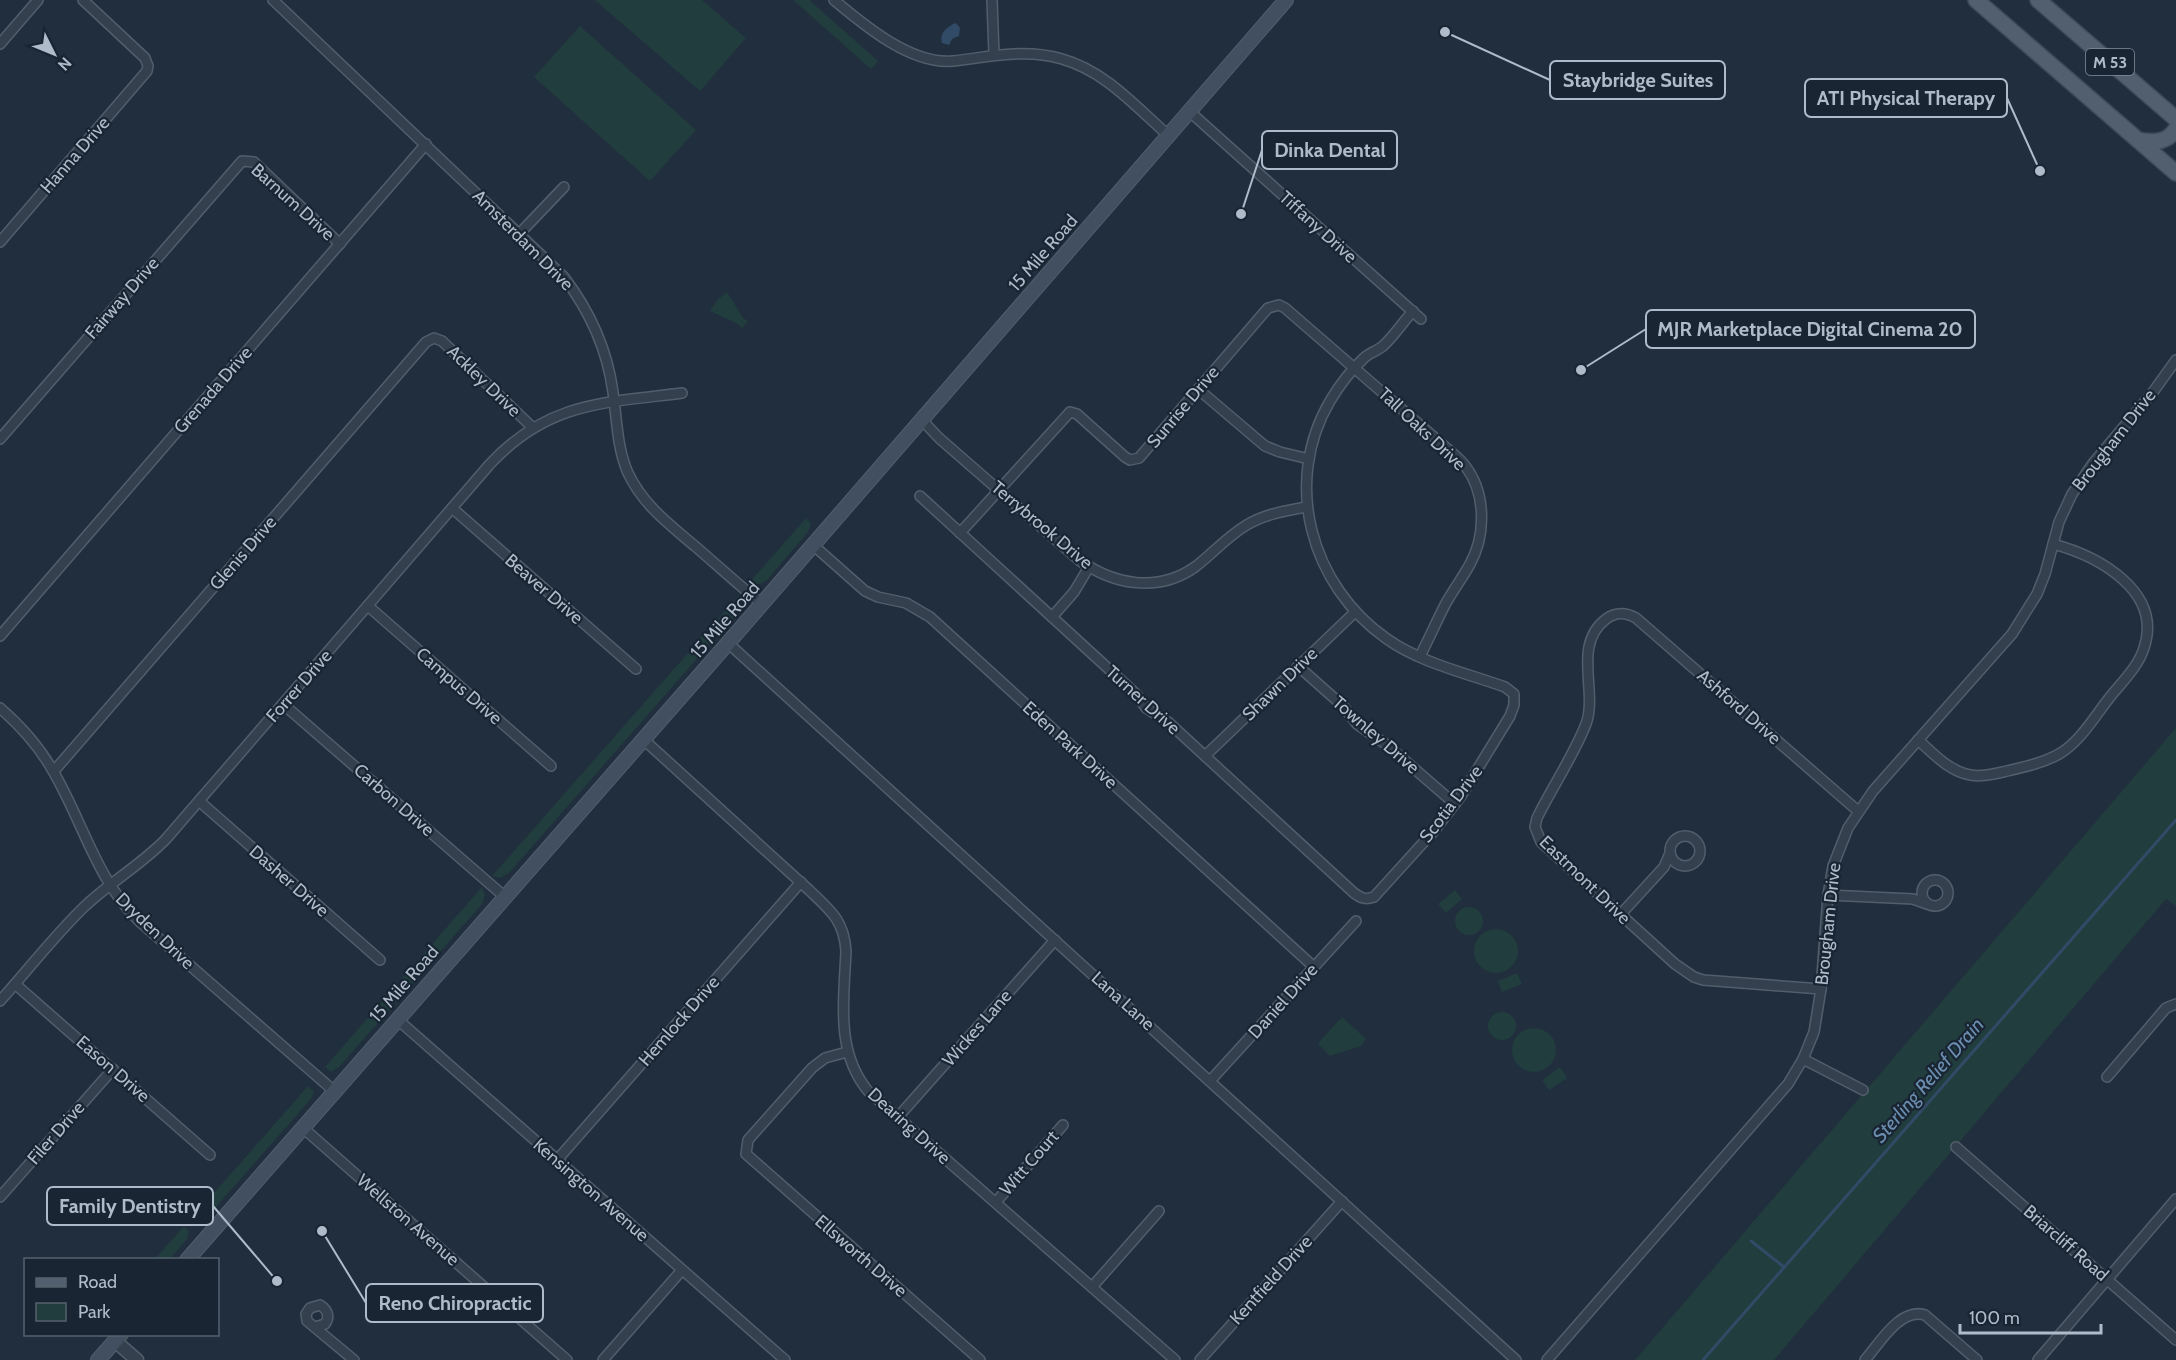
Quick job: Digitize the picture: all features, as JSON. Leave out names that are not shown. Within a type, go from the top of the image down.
[{"type":"main road","name":"M 53","points":[[1976,0],[2176,173]]},
{"type":"main road","name":"M 53","points":[[2038,0],[2176,118]]},
{"type":"main road","name":"15 Mile Road","points":[[189,1258],[762,604],[1282,1]]},
{"type":"main road","points":[[2138,140],[2159,142],[2166,139],[2176,129]]},
{"type":"main road","points":[[98,1360],[118,1338]]},
{"type":"street","points":[[0,44],[38,0]]},
{"type":"street","name":"Hanna Drive","points":[[0,242],[145,74],[148,66],[145,58],[82,0]]},
{"type":"street","name":"Amsterdam Drive","points":[[273,0],[520,233],[562,276],[584,306],[605,353],[622,459],[640,495],[654,511],[762,604]]},
{"type":"street","points":[[834,0],[866,26],[914,54],[929,59],[952,61],[993,54],[1025,52],[1046,54],[1080,66],[1097,74],[1122,93],[1168,135]]},
{"type":"street","points":[[992,0],[993,54]]},
{"type":"street","name":"Tiffany Drive","points":[[1189,111],[1421,319]]},
{"type":"street","name":"Grenada Drive","points":[[0,636],[426,144]]},
{"type":"street","name":"Barnum Drive","points":[[246,160],[254,162],[340,244]]},
{"type":"street","name":"Fairway Drive","points":[[0,439],[239,164],[246,160]]},
{"type":"street","points":[[520,233],[564,187]]},
{"type":"street","name":"Tall Oaks Drive","points":[[1276,304],[1285,308],[1459,459],[1467,468],[1478,494],[1482,513],[1477,549],[1446,603],[1420,656]]},
{"type":"street","name":"Sunrise Drive","points":[[960,533],[1070,412],[1077,414],[1125,457],[1134,460],[1142,455],[1268,308],[1276,304]]},
{"type":"street","points":[[1413,311],[1384,344],[1365,356],[1354,368],[1327,406],[1308,459],[1306,507],[1320,555],[1332,580],[1355,612],[1388,640],[1420,656]]},
{"type":"street","name":"Ackley Drive","points":[[434,338],[442,341],[532,427]]},
{"type":"street","name":"Glenis Drive","points":[[54,771],[426,342],[434,338]]},
{"type":"street","name":"Brougham Drive","points":[[1547,1360],[1780,1094],[1803,1059],[1814,1032],[1821,989],[1828,895],[1838,850],[1858,811],[1873,791],[2012,634],[2037,594],[2064,509],[2081,479],[2153,392],[2176,360]]},
{"type":"street","points":[[1198,389],[1265,446],[1308,459]]},
{"type":"street","name":"Forrer Drive","points":[[0,1001],[82,909],[109,885],[150,855],[502,452],[532,427],[567,411],[614,401],[682,393]]},
{"type":"street","name":"Terrybrook Drive","points":[[922,420],[939,438],[1089,567],[1128,583],[1156,582],[1172,578],[1192,568],[1246,525],[1275,513],[1306,507]]},
{"type":"street","name":"Turner Drive","points":[[920,496],[1136,694],[1146,708],[1161,717],[1205,756],[1360,898],[1367,899]]},
{"type":"street","name":"Beaver Drive","points":[[452,508],[636,669]]},
{"type":"street","points":[[1918,740],[1954,770],[1970,775],[1994,774],[2039,762],[2060,754],[2074,742],[2133,669],[2144,648],[2146,629],[2144,610],[2133,589],[2101,562],[2053,544]]},
{"type":"street","name":"Eden Park Drive","points":[[813,545],[865,591],[878,597],[906,603],[930,617],[1314,967]]},
{"type":"street","points":[[1052,617],[1074,592],[1089,567]]},
{"type":"street","name":"Campus Drive","points":[[368,606],[551,766]]},
{"type":"street","name":"Shawn Drive","points":[[1205,756],[1355,612]]},
{"type":"street","name":"Ashford Drive","points":[[1615,614],[1628,614],[1644,624],[1858,811]]},
{"type":"street","name":"Eastmont Drive","points":[[1615,614],[1604,621],[1590,643],[1589,712],[1586,723],[1537,818],[1535,827],[1540,842],[1675,964],[1694,977],[1716,981],[1821,989]]},
{"type":"street","name":"Lana Lane","points":[[728,643],[1516,1360]]},
{"type":"street","name":"Scotia Drive","points":[[1367,899],[1374,897],[1455,804],[1482,765],[1514,705],[1514,694],[1505,687],[1420,656]]},
{"type":"street","name":"Townley Drive","points":[[1298,666],[1343,706],[1357,724],[1387,745],[1455,804]]},
{"type":"street","name":"Carbon Drive","points":[[283,704],[505,897]]},
{"type":"street","name":"Dryden Drive","points":[[0,708],[27,733],[54,771],[109,885],[123,904],[334,1091]]},
{"type":"street","name":"Dearing Drive","points":[[643,739],[801,882],[834,914],[843,928],[846,951],[843,1022],[847,1052],[861,1082],[1175,1360]]},
{"type":"street","name":"Dasher Drive","points":[[199,801],[380,960]]},
{"type":"street","points":[[1620,915],[1664,867],[1672,843],[1683,835],[1692,838],[1700,846],[1701,857],[1695,864],[1689,866],[1676,863],[1664,867]]},
{"type":"street","points":[[1670,852],[1676,863]]},
{"type":"street","points":[[1828,895],[1914,899],[1935,907],[1943,904],[1948,897],[1948,889],[1938,880],[1929,881],[1914,899]]},
{"type":"street","name":"Hemlock Drive","points":[[557,1160],[801,882]]},
{"type":"street","points":[[1923,888],[1922,897],[1927,904]]},
{"type":"street","name":"Daniel Drive","points":[[1210,1081],[1356,921]]},
{"type":"street","name":"Wickes Lane","points":[[898,1117],[1055,940]]},
{"type":"street","name":"Eason Drive","points":[[15,984],[210,1155]]},
{"type":"street","points":[[2107,1077],[2166,1008],[2176,1004]]},
{"type":"street","name":"Kensington Avenue","points":[[397,1019],[785,1360]]},
{"type":"street","name":"Ellsworth Drive","points":[[847,1052],[825,1058],[812,1068],[748,1140],[745,1149],[748,1157],[980,1360]]},
{"type":"street","points":[[1803,1059],[1863,1090]]},
{"type":"street","name":"Filer Drive","points":[[0,1197],[113,1069]]},
{"type":"street","name":"Witt Court","points":[[996,1202],[1063,1125]]},
{"type":"street","name":"Wellston Avenue","points":[[302,1127],[567,1360]]},
{"type":"street","name":"Briarcliff Road","points":[[1956,1147],[2176,1340]]},
{"type":"street","points":[[2038,1360],[2176,1199]]},
{"type":"street","name":"Kentfield Drive","points":[[1200,1360],[1342,1201]]},
{"type":"street","points":[[1092,1287],[1159,1211]]},
{"type":"street","points":[[603,1360],[682,1270]]},
{"type":"street","points":[[328,1337],[326,1310],[320,1305],[313,1306],[307,1310],[306,1318],[309,1324],[354,1360]]},
{"type":"street","points":[[1865,1360],[1899,1321],[1916,1313],[1929,1318],[1977,1360]]},
{"type":"street","points":[[315,1327],[322,1326],[327,1321]]},
{"type":"street","points":[[118,1338],[138,1360]]},
{"type":"green space","points":[[595,0],[702,0],[746,38],[700,91]]},
{"type":"green space","points":[[793,0],[809,0],[878,61],[871,69]]},
{"type":"green space","points":[[580,26],[696,130],[650,181],[534,77]]},
{"type":"green space","points":[[727,292],[743,318],[748,321],[742,328],[710,311],[717,300]]},
{"type":"green space","points":[[806,518],[811,524],[808,532],[766,581],[757,585],[749,583]]},
{"type":"green space","points":[[739,595],[741,603],[738,612],[509,873],[500,878],[492,876]]},
{"type":"green space","name":"Sterling Relief Drain","points":[[2176,728],[2176,906],[2166,899],[1774,1360],[1635,1360]]},
{"type":"green space","points":[[482,887],[485,895],[482,904],[339,1067],[331,1072],[325,1067]]},
{"type":"green space","points":[[1455,890],[1462,899],[1446,913],[1438,904]]},
{"type":"green space","points":[[1469,907],[1479,911],[1483,921],[1479,931],[1469,935],[1459,931],[1455,921],[1459,911]]},
{"type":"green space","points":[[1496,929],[1512,935],[1518,951],[1512,967],[1496,973],[1480,967],[1474,951],[1480,935]]},
{"type":"green space","points":[[1517,973],[1522,984],[1502,992],[1498,981]]},
{"type":"green space","points":[[1502,1012],[1512,1016],[1516,1026],[1512,1036],[1502,1040],[1492,1036],[1488,1026],[1492,1016]]},
{"type":"green space","points":[[1342,1017],[1366,1039],[1361,1046],[1330,1056],[1319,1045],[1319,1042]]},
{"type":"green space","points":[[1534,1028],[1549,1035],[1556,1050],[1549,1065],[1534,1072],[1519,1065],[1512,1050],[1519,1035]]},
{"type":"green space","points":[[1560,1067],[1567,1078],[1549,1090],[1542,1080]]},
{"type":"green space","points":[[308,1086],[314,1092],[311,1099],[207,1217],[199,1221],[192,1218]]},
{"type":"green space","points":[[184,1226],[189,1232],[187,1239],[171,1258],[156,1258]]},
{"type":"water","points":[[956,23],[960,28],[959,36],[952,39],[949,45],[942,43],[944,31]]},
{"type":"waterway","name":"Sterling Relief Drain","points":[[1703,1360],[2176,820]]},
{"type":"waterway","points":[[1751,1241],[1784,1267]]},
{"type":"place","name":"Staybridge Suites","points":[[1445,32]]},
{"type":"place","name":"ATI Physical Therapy","points":[[2040,171]]},
{"type":"place","name":"Dinka Dental","points":[[1241,214]]},
{"type":"place","name":"MJR Marketplace Digital Cinema 20","points":[[1581,370]]},
{"type":"place","name":"Reno Chiropractic","points":[[322,1231]]},
{"type":"place","name":"Family Dentistry","points":[[277,1281]]}]
